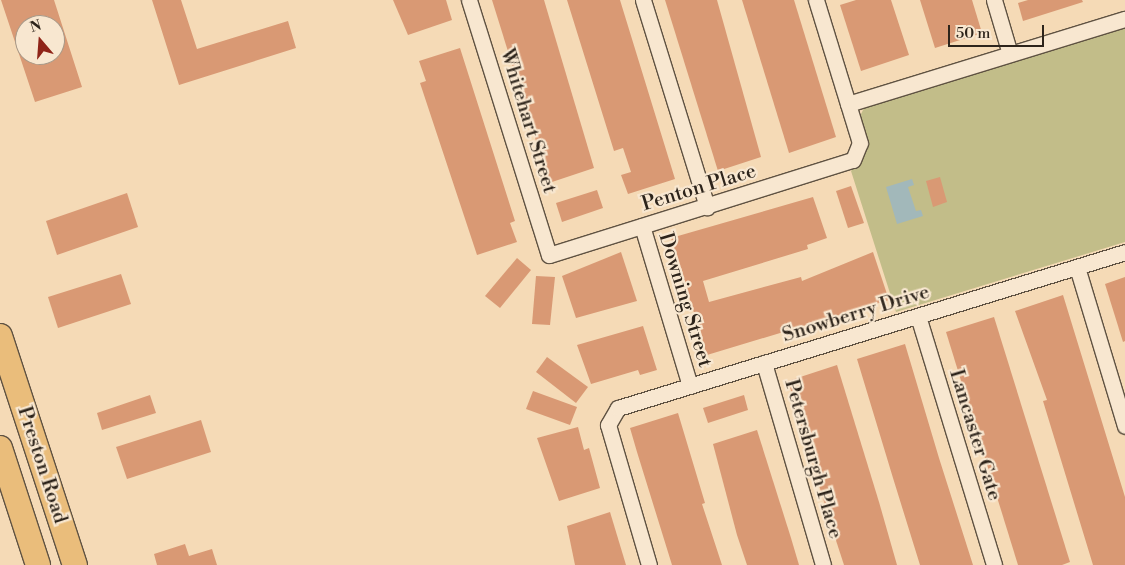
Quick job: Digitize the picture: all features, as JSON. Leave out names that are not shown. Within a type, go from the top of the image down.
[{"type":"main road","name":"Preston Road","points":[[0,336],[76,565]]},
{"type":"main road","name":"Preston Road","points":[[0,448],[38,565]]},
{"type":"street","name":"Whitehart Street","points":[[469,0],[549,255]]},
{"type":"street","points":[[643,0],[707,207]]},
{"type":"street","points":[[816,0],[848,104],[1125,19]]},
{"type":"street","points":[[994,0],[1010,54]]},
{"type":"street","name":"Penton Place","points":[[549,255],[847,164],[858,155],[860,143],[848,104]]},
{"type":"street","name":"Downing Street","points":[[642,226],[690,386]]},
{"type":"street","name":"Snowberry Drive","points":[[650,565],[608,425],[618,408],[1125,252]]},
{"type":"street","points":[[1077,267],[1125,426]]},
{"type":"street","name":"Lancaster Gate","points":[[918,316],[994,565]]},
{"type":"street","name":"Petersburgh Place","points":[[764,363],[823,565]]},
{"type":"shaded area","points":[[1125,26],[1125,242],[896,312],[851,171],[864,155],[859,118],[865,106]]},
{"type":"shaded area","points":[[912,179],[914,185],[908,187],[916,211],[921,210],[923,216],[897,224],[886,187]]},
{"type":"building","points":[[1,0],[54,0],[59,15],[15,15],[15,42]]},
{"type":"building","points":[[152,0],[181,0],[197,49],[288,21],[296,48],[179,85]]},
{"type":"building","points":[[393,0],[446,0],[452,20],[408,35]]},
{"type":"building","points":[[492,0],[544,0],[594,168],[549,183]]},
{"type":"building","points":[[567,0],[620,0],[675,179],[628,194],[621,175],[631,172],[623,148],[614,151]]},
{"type":"building","points":[[665,0],[717,0],[761,157],[718,171]]},
{"type":"building","points":[[742,0],[794,0],[836,137],[789,153]]},
{"type":"building","points":[[856,0],[891,0],[909,55],[861,71],[840,5]]},
{"type":"building","points":[[920,0],[972,0],[982,33],[935,48]]},
{"type":"building","points":[[1028,0],[1082,0],[1083,2],[1023,21],[1018,3]]},
{"type":"building","points":[[65,34],[82,87],[35,102],[23,65],[65,65]]},
{"type":"building","points":[[460,48],[515,221],[510,223],[517,242],[477,255],[420,83],[426,81],[419,61]]},
{"type":"building","points":[[940,177],[947,202],[933,207],[926,181]]},
{"type":"building","points":[[851,186],[864,223],[848,228],[836,191]]},
{"type":"building","points":[[597,190],[603,208],[562,222],[556,203]]},
{"type":"building","points":[[127,193],[138,227],[57,255],[46,221]]},
{"type":"building","points":[[813,197],[827,238],[807,245],[808,249],[703,281],[709,302],[801,277],[802,281],[873,252],[889,300],[707,355],[671,238]]},
{"type":"building","points":[[621,252],[637,301],[576,318],[562,276]]},
{"type":"building","points":[[517,258],[531,270],[500,308],[485,296]]},
{"type":"building","points":[[121,274],[131,304],[58,328],[48,297]]},
{"type":"building","points":[[536,276],[555,277],[550,325],[532,324]]},
{"type":"building","points":[[1125,277],[1125,341],[1123,342],[1105,284]]},
{"type":"building","points":[[1063,295],[1125,497],[1125,565],[1093,565],[1043,401],[1047,400],[1015,311]]},
{"type":"building","points":[[994,317],[1070,562],[1062,565],[1018,565],[946,332]]},
{"type":"building","points":[[643,326],[657,370],[640,375],[638,370],[591,384],[577,345]]},
{"type":"building","points":[[905,344],[973,565],[920,565],[893,478],[857,359]]},
{"type":"building","points":[[547,357],[588,387],[576,403],[536,372]]},
{"type":"building","points":[[837,365],[897,565],[844,565],[830,522],[788,381]]},
{"type":"building","points":[[533,391],[577,407],[570,425],[526,409]]},
{"type":"building","points":[[150,395],[156,413],[102,430],[97,413]]},
{"type":"building","points":[[744,395],[748,410],[708,423],[703,408]]},
{"type":"building","points":[[678,413],[705,503],[702,504],[722,565],[672,565],[630,428]]},
{"type":"building","points":[[201,420],[211,452],[127,479],[116,447]]},
{"type":"building","points":[[578,427],[584,450],[589,448],[600,488],[559,501],[537,438]]},
{"type":"building","points":[[757,430],[799,565],[747,565],[737,535],[713,444]]},
{"type":"building","points":[[610,512],[626,565],[575,565],[567,526]]},
{"type":"building","points":[[185,544],[189,556],[212,549],[217,565],[157,565],[154,554]]}]
